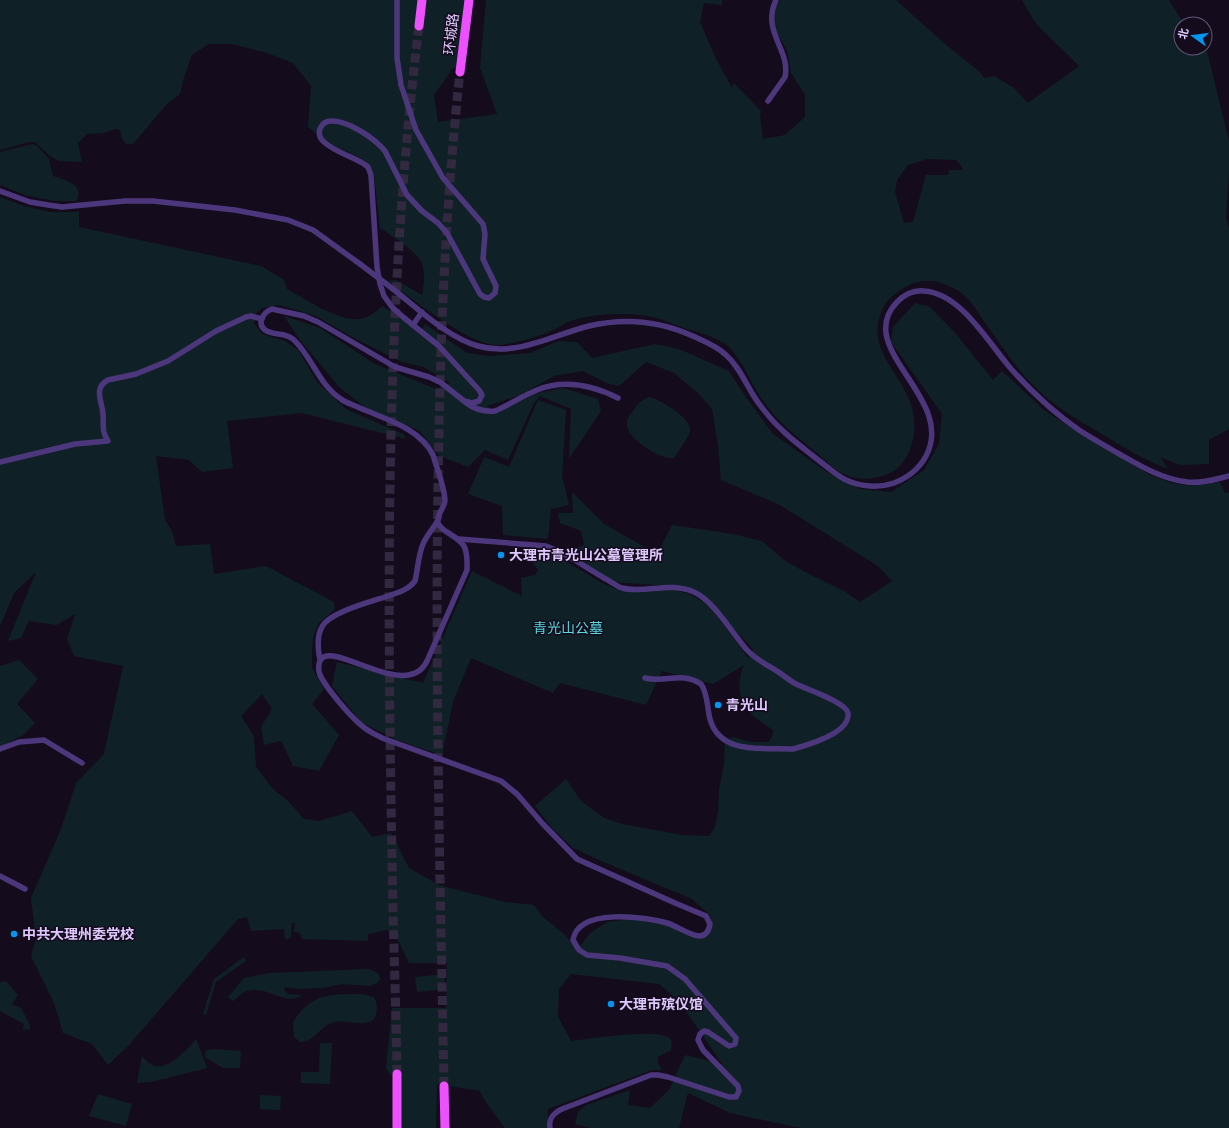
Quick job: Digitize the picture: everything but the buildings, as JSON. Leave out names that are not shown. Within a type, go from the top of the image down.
[{"type":"main road","points":[[418,26],[422,0]]},
{"type":"main road","name":"环城路","points":[[460,72],[469,0]]},
{"type":"main road","points":[[397,1074],[397,1128]]},
{"type":"main road","points":[[444,1086],[444,1128]]},
{"type":"street","points":[[397,0],[396,14],[399,71],[401,85],[414,126],[445,181],[483,224],[485,234],[483,259],[496,286],[495,293],[491,297],[487,298],[480,294],[470,277],[456,246],[438,223],[422,211],[407,195],[385,150],[382,147],[369,137],[348,125],[332,121],[322,124],[319,130],[319,136],[333,148],[364,164],[369,170],[372,179],[376,259],[382,291],[392,307],[439,346],[481,393],[481,399],[476,402],[464,401]]},
{"type":"street","points":[[768,101],[785,77],[786,72],[784,59],[772,30],[772,12],[776,0]]},
{"type":"street","points":[[0,191],[30,202],[62,207],[141,200],[235,210],[288,220],[313,230],[449,332],[478,346],[506,349],[526,345],[591,326],[608,323],[644,322],[656,323],[675,328],[710,344],[727,355],[772,422],[801,448],[845,479],[862,485],[880,486],[900,480],[916,469],[926,456],[930,445],[931,428],[926,405],[893,353],[885,332],[887,320],[895,304],[907,294],[925,290],[942,296],[956,304],[1008,366],[1028,387],[1050,408],[1081,431],[1147,470],[1165,478],[1192,483],[1229,476]]},
{"type":"street","points":[[550,1128],[551,1118],[562,1109],[652,1075],[668,1077],[731,1098],[738,1095],[738,1086],[702,1050],[698,1040],[700,1034],[704,1031],[708,1032],[729,1046],[735,1044],[736,1038],[685,979],[667,966],[620,958],[587,955],[579,950],[574,940],[575,933],[581,927],[589,921],[596,919],[629,916],[655,920],[699,936],[704,935],[707,932],[710,921],[703,914],[577,859],[542,823],[517,794],[501,781],[382,738],[365,728],[347,711],[321,677],[318,648],[321,627],[328,619],[347,610],[402,591],[413,584],[416,578],[423,543],[438,520],[439,514],[444,506],[444,497],[433,455],[429,448],[404,427],[341,400],[324,382],[303,350],[293,338],[266,330],[262,326],[262,319],[265,313],[272,310],[310,318],[397,369],[429,377],[440,382],[464,401],[479,410],[489,412],[495,411],[535,390],[560,384],[585,385],[601,390],[618,398]]},
{"type":"street","points":[[413,325],[422,312]]},
{"type":"street","points":[[0,462],[75,444],[108,441],[102,428],[103,412],[99,397],[99,389],[104,382],[144,372],[168,361],[216,331],[246,317],[251,316],[262,319]]},
{"type":"street","points":[[320,660],[325,656],[336,657],[401,676],[409,675],[421,670],[427,661],[466,572],[467,562],[465,548],[459,539],[441,528],[438,520]]},
{"type":"street","points":[[459,539],[546,546],[558,551],[621,587],[638,589],[669,587],[694,592],[706,600],[754,656],[796,684],[838,702],[845,707],[848,715],[843,725],[834,734],[794,749],[741,747],[728,742],[716,732],[711,722],[706,694],[701,684],[692,679],[674,677],[659,680],[645,678]]},
{"type":"street","points":[[0,749],[19,742],[44,740],[82,763]]},
{"type":"street","points":[[0,876],[25,889]]},
{"type":"green space","points":[[0,0],[467,0],[460,70],[453,68],[434,95],[438,122],[497,114],[480,68],[486,0],[722,0],[722,5],[704,3],[700,22],[716,59],[732,88],[734,83],[761,111],[760,116],[763,139],[785,135],[805,117],[805,94],[791,73],[787,50],[773,27],[776,7],[781,0],[896,0],[945,44],[980,72],[984,78],[994,76],[1014,88],[1028,103],[1079,66],[1036,24],[1022,0],[1169,0],[1179,16],[1173,16],[1173,56],[1208,56],[1229,141],[1229,172],[1226,218],[1229,229],[1229,429],[1209,440],[1209,464],[1180,465],[1160,457],[1168,469],[1144,459],[1077,419],[1040,392],[1006,353],[968,299],[954,288],[933,281],[910,284],[888,301],[881,313],[878,326],[878,338],[881,349],[910,402],[914,421],[914,433],[909,452],[899,466],[889,473],[870,479],[855,478],[838,471],[795,435],[773,414],[761,398],[741,362],[732,350],[724,343],[705,334],[657,318],[617,314],[596,315],[574,320],[532,338],[501,345],[484,342],[470,337],[425,309],[388,281],[396,280],[422,295],[424,283],[423,266],[409,248],[380,228],[374,174],[367,163],[357,156],[323,139],[308,127],[311,86],[293,63],[267,53],[232,44],[209,44],[192,55],[180,94],[166,105],[133,144],[126,144],[122,139],[120,130],[116,129],[103,133],[87,134],[78,143],[82,162],[59,161],[50,156],[35,142],[29,142],[0,150]],"holes":[[[927,159],[956,160],[962,167],[962,170],[949,170],[948,175],[926,175],[913,222],[904,223],[895,192],[897,180],[908,165]]]},
{"type":"green space","points":[[32,144],[37,146],[49,159],[53,176],[68,181],[76,187],[78,195],[76,201],[55,201],[25,195],[0,185],[0,152]]},
{"type":"green space","name":"青光山公墓","points":[[0,197],[24,206],[50,212],[79,212],[79,227],[261,266],[284,280],[287,289],[341,317],[362,319],[371,315],[383,306],[420,333],[425,324],[467,353],[489,356],[530,353],[559,341],[577,342],[592,358],[655,344],[679,349],[729,371],[773,434],[827,472],[860,489],[891,492],[924,470],[939,444],[942,414],[891,342],[893,327],[915,303],[930,307],[956,334],[993,380],[1002,371],[1044,410],[1150,475],[1171,483],[1193,486],[1220,482],[1225,493],[1229,493],[1229,1128],[801,1128],[730,1113],[688,1093],[679,1128],[590,1128],[575,1124],[578,1112],[586,1105],[630,1090],[628,1105],[650,1108],[669,1090],[685,1055],[722,1064],[679,1001],[659,984],[571,974],[559,989],[558,1017],[571,1041],[637,1034],[662,1035],[669,1038],[672,1044],[671,1050],[658,1057],[658,1063],[662,1070],[652,1070],[548,1109],[547,1128],[505,1128],[485,1101],[480,1091],[437,1084],[436,1128],[401,1128],[401,1073],[390,1075],[386,1068],[392,1008],[446,1008],[447,963],[409,963],[396,936],[387,930],[368,934],[368,941],[302,939],[300,933],[294,932],[295,923],[292,923],[291,938],[285,939],[284,929],[251,931],[247,917],[238,919],[129,1045],[108,1065],[92,1044],[63,1033],[54,1003],[31,956],[36,938],[31,898],[61,829],[76,783],[104,754],[123,666],[74,656],[67,639],[75,614],[57,625],[29,621],[21,638],[8,641],[36,572],[14,593],[0,626]],"holes":[[[279,305],[316,316],[352,337],[402,362],[423,367],[450,383],[436,389],[375,364],[320,328],[284,316],[300,340],[340,388],[369,410],[420,431],[438,455],[468,467],[485,450],[508,460],[534,403],[540,396],[571,409],[569,459],[601,411],[598,399],[563,388],[537,393],[496,413],[487,406],[520,395],[554,376],[583,371],[609,384],[619,386],[646,362],[674,373],[699,394],[712,409],[718,446],[721,480],[780,505],[878,566],[892,581],[860,602],[844,591],[784,560],[762,541],[733,534],[672,525],[657,554],[604,524],[572,492],[573,513],[558,513],[560,523],[581,531],[584,545],[570,550],[579,563],[612,582],[670,586],[694,592],[706,604],[690,594],[661,587],[616,589],[602,583],[545,549],[522,547],[538,570],[535,575],[521,578],[522,596],[472,571],[423,683],[337,662],[332,686],[361,722],[397,740],[442,755],[453,702],[471,658],[553,693],[560,683],[646,705],[662,671],[713,684],[744,665],[740,681],[741,699],[753,715],[774,731],[769,742],[751,742],[733,737],[725,740],[724,764],[719,790],[718,811],[715,827],[709,836],[682,835],[622,824],[604,818],[581,801],[566,779],[535,806],[552,828],[573,848],[692,899],[710,915],[712,922],[711,929],[701,938],[668,925],[630,919],[607,922],[590,933],[578,949],[564,934],[542,916],[534,905],[505,902],[439,885],[409,868],[391,833],[372,837],[352,811],[319,821],[304,819],[288,801],[273,789],[256,767],[254,736],[241,716],[262,694],[272,709],[261,727],[264,745],[281,741],[293,766],[319,771],[339,735],[312,704],[324,689],[312,668],[313,638],[318,624],[335,609],[334,602],[266,566],[214,574],[210,544],[176,546],[172,531],[165,520],[156,456],[189,460],[202,472],[233,468],[227,421],[302,413],[406,439],[403,434],[346,409],[318,383],[298,350],[285,341],[262,334],[254,323],[256,313],[262,308]],[[710,607],[753,649],[748,658]]]},
{"type":"green space","points":[[649,397],[667,405],[681,415],[690,426],[689,434],[674,458],[661,456],[644,447],[637,441],[627,428],[629,416],[636,406],[644,399]]},
{"type":"green space","points":[[538,400],[566,410],[562,476],[569,505],[551,509],[548,539],[503,535],[502,506],[468,494],[484,457],[509,467]]},
{"type":"green space","points":[[19,660],[38,679],[17,704],[35,723],[23,735],[0,747],[0,666]]},
{"type":"green space","points":[[244,957],[246,961],[216,982],[206,1015],[203,1014],[214,979]]},
{"type":"green space","points":[[369,969],[378,973],[380,979],[377,983],[370,986],[342,984],[323,988],[297,989],[285,987],[284,990],[288,994],[302,995],[295,998],[280,997],[258,990],[250,990],[243,993],[233,1001],[228,997],[244,978],[270,973]]},
{"type":"green space","points":[[444,974],[445,989],[417,992],[415,977]]},
{"type":"green space","points":[[6,981],[18,995],[12,1004],[21,1008],[30,1025],[30,1029],[23,1030],[24,1024],[0,1011],[0,982]]},
{"type":"green space","points":[[362,994],[374,997],[377,1012],[373,1020],[362,1023],[334,1022],[325,1026],[308,1040],[300,1042],[294,1037],[293,1022],[307,1005],[315,1000],[331,995]]},
{"type":"green space","points":[[196,1039],[207,1068],[151,1082],[137,1083],[142,1056],[152,1065],[158,1067],[164,1066],[176,1059]]},
{"type":"green space","points":[[320,1043],[332,1043],[330,1084],[301,1083],[301,1072],[319,1072]]},
{"type":"green space","points":[[215,1049],[241,1051],[240,1068],[223,1068],[205,1057],[206,1050]]},
{"type":"green space","points":[[98,1094],[132,1104],[126,1126],[89,1116]]},
{"type":"green space","points":[[260,1095],[281,1096],[280,1110],[260,1109]]},
{"type":"tunnel","points":[[397,1074],[392,885],[389,650],[391,441],[394,337],[400,233],[408,129],[419,26]]},
{"type":"tunnel","points":[[444,1086],[438,760],[437,596],[440,388],[445,252],[455,117],[460,72]]},
{"type":"place","name":"大理市青光山公墓管理所","points":[[501,555]]},
{"type":"place","name":"青光山","points":[[718,705]]},
{"type":"place","name":"中共大理州委党校","points":[[14,934]]},
{"type":"place","name":"大理市殡仪馆","points":[[611,1004]]}]
